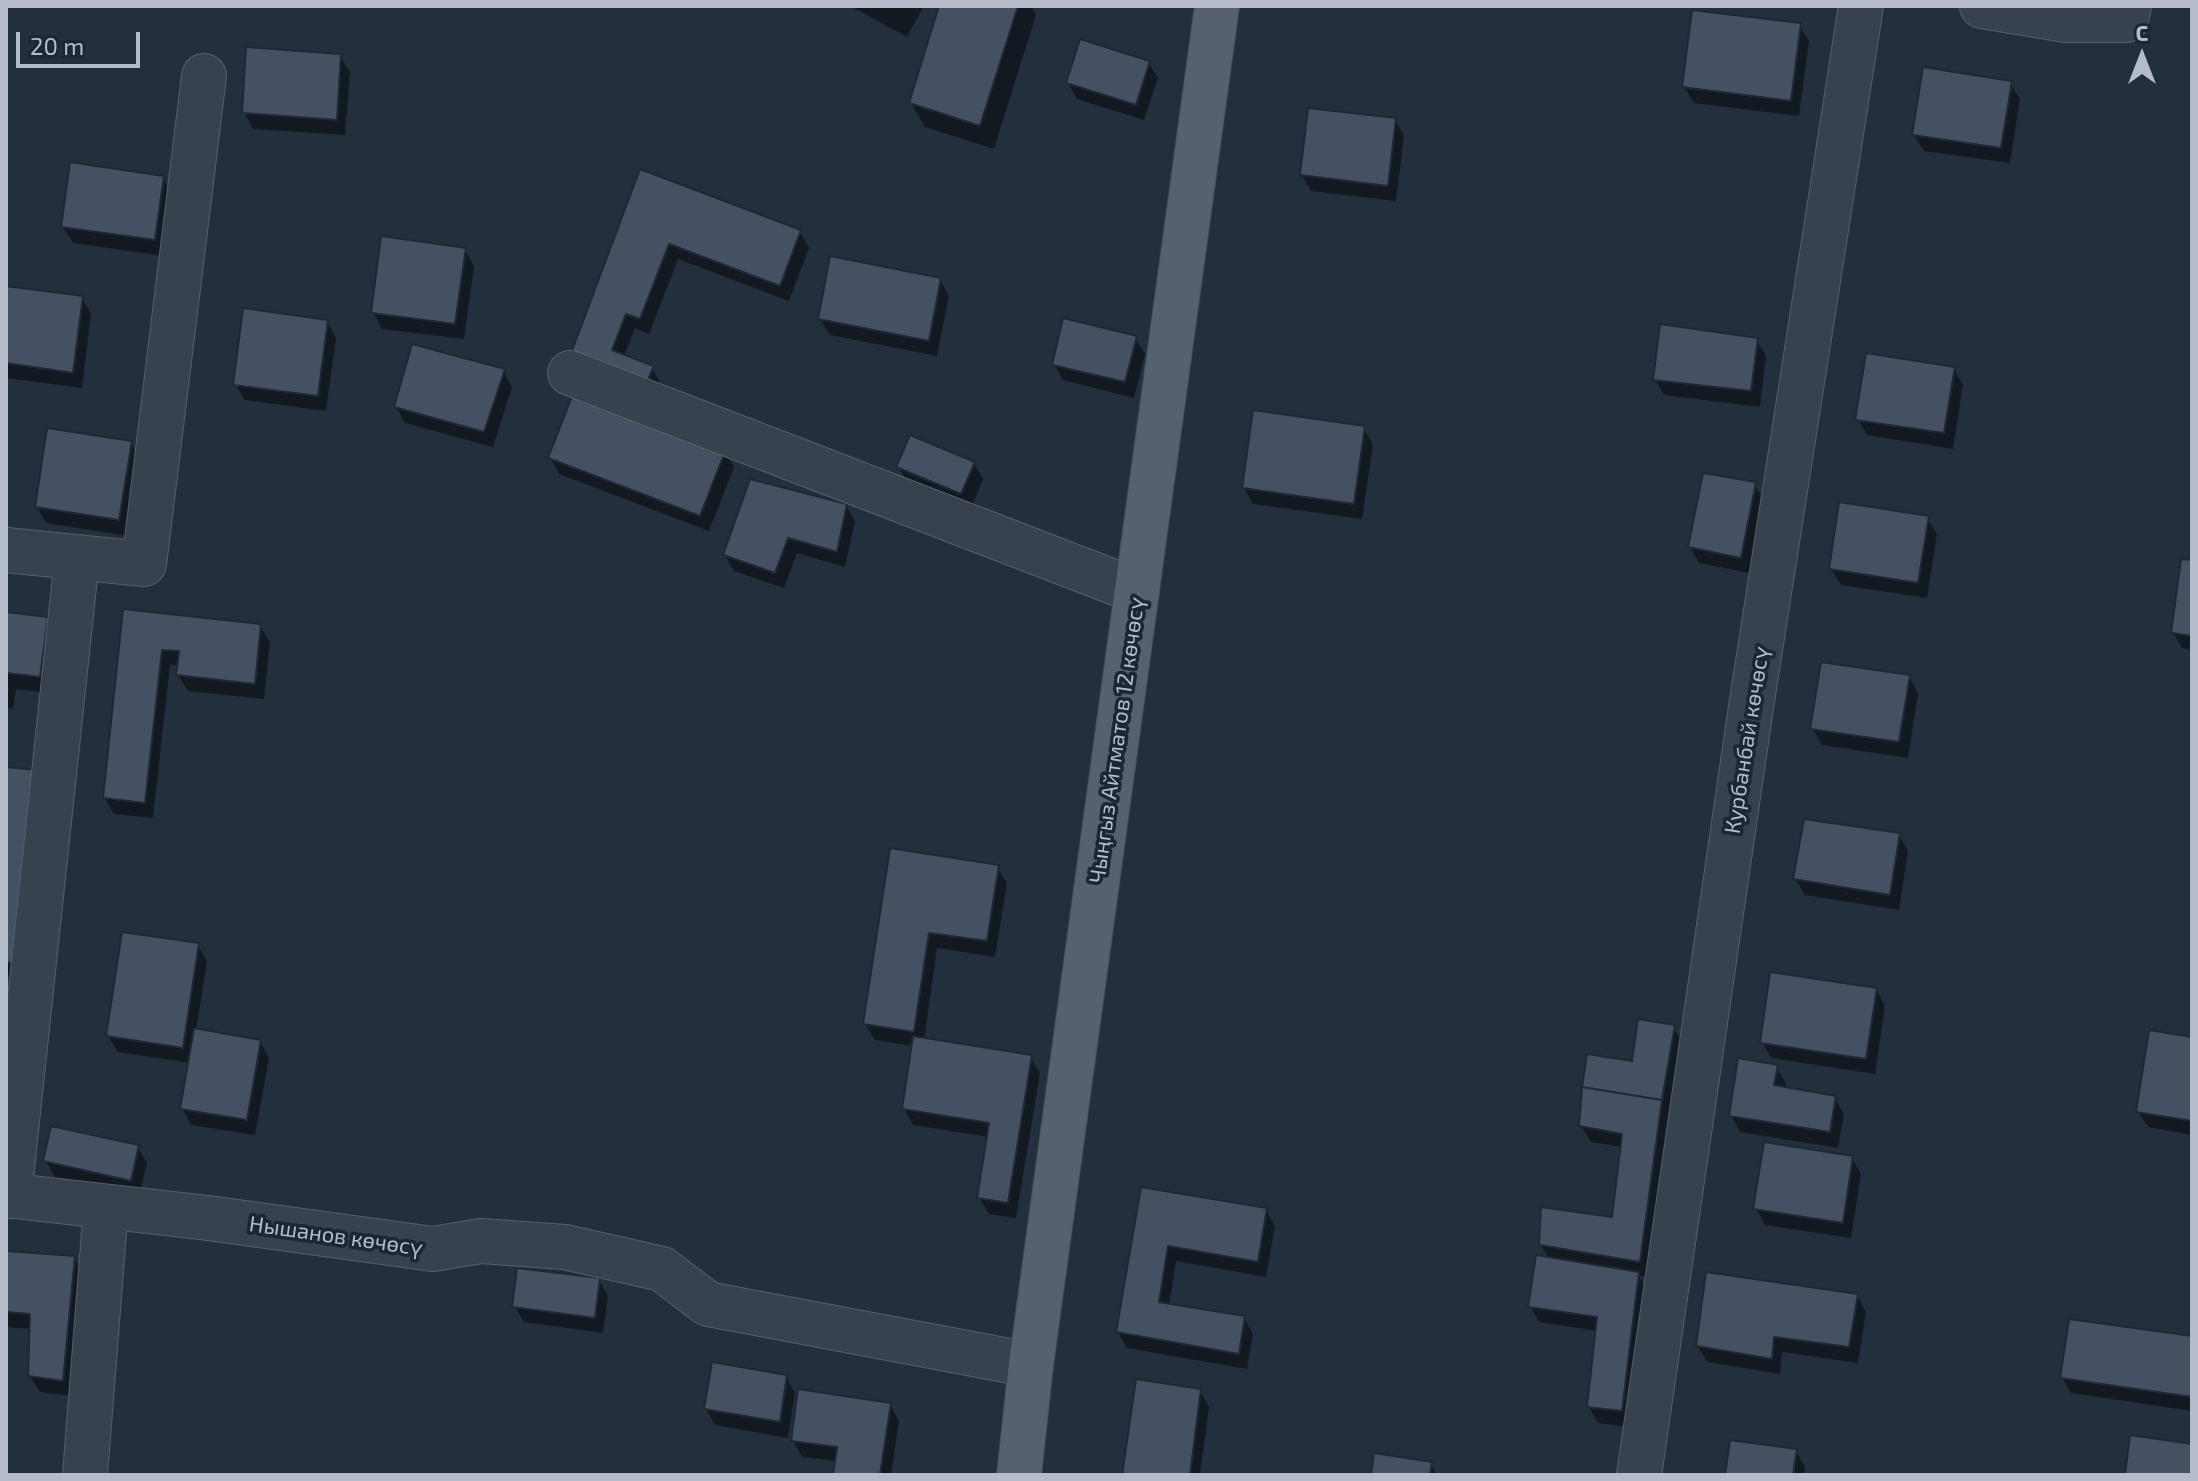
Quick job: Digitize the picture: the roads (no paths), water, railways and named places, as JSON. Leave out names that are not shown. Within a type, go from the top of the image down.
[{"type":"main road","name":"Чыңгыз Айтматов 12 көчөсү","points":[[1019,1475],[1031,1365],[1217,6]]},
{"type":"street","name":"Курбанбай көчөсү","points":[[1639,1475],[1749,723],[1861,6]]},
{"type":"street","points":[[1982,6],[2066,20],[2126,20],[2129,6]]},
{"type":"street","points":[[6,550],[144,564],[204,76]]},
{"type":"street","points":[[570,373],[1137,591]]},
{"type":"street","points":[[8,1196],[77,558]]},
{"type":"street","name":"Нышанов көчөсү","points":[[8,1196],[208,1218],[433,1249],[481,1241],[565,1247],[662,1269],[708,1304],[1031,1365]]},
{"type":"street","points":[[85,1475],[106,1207]]}]
